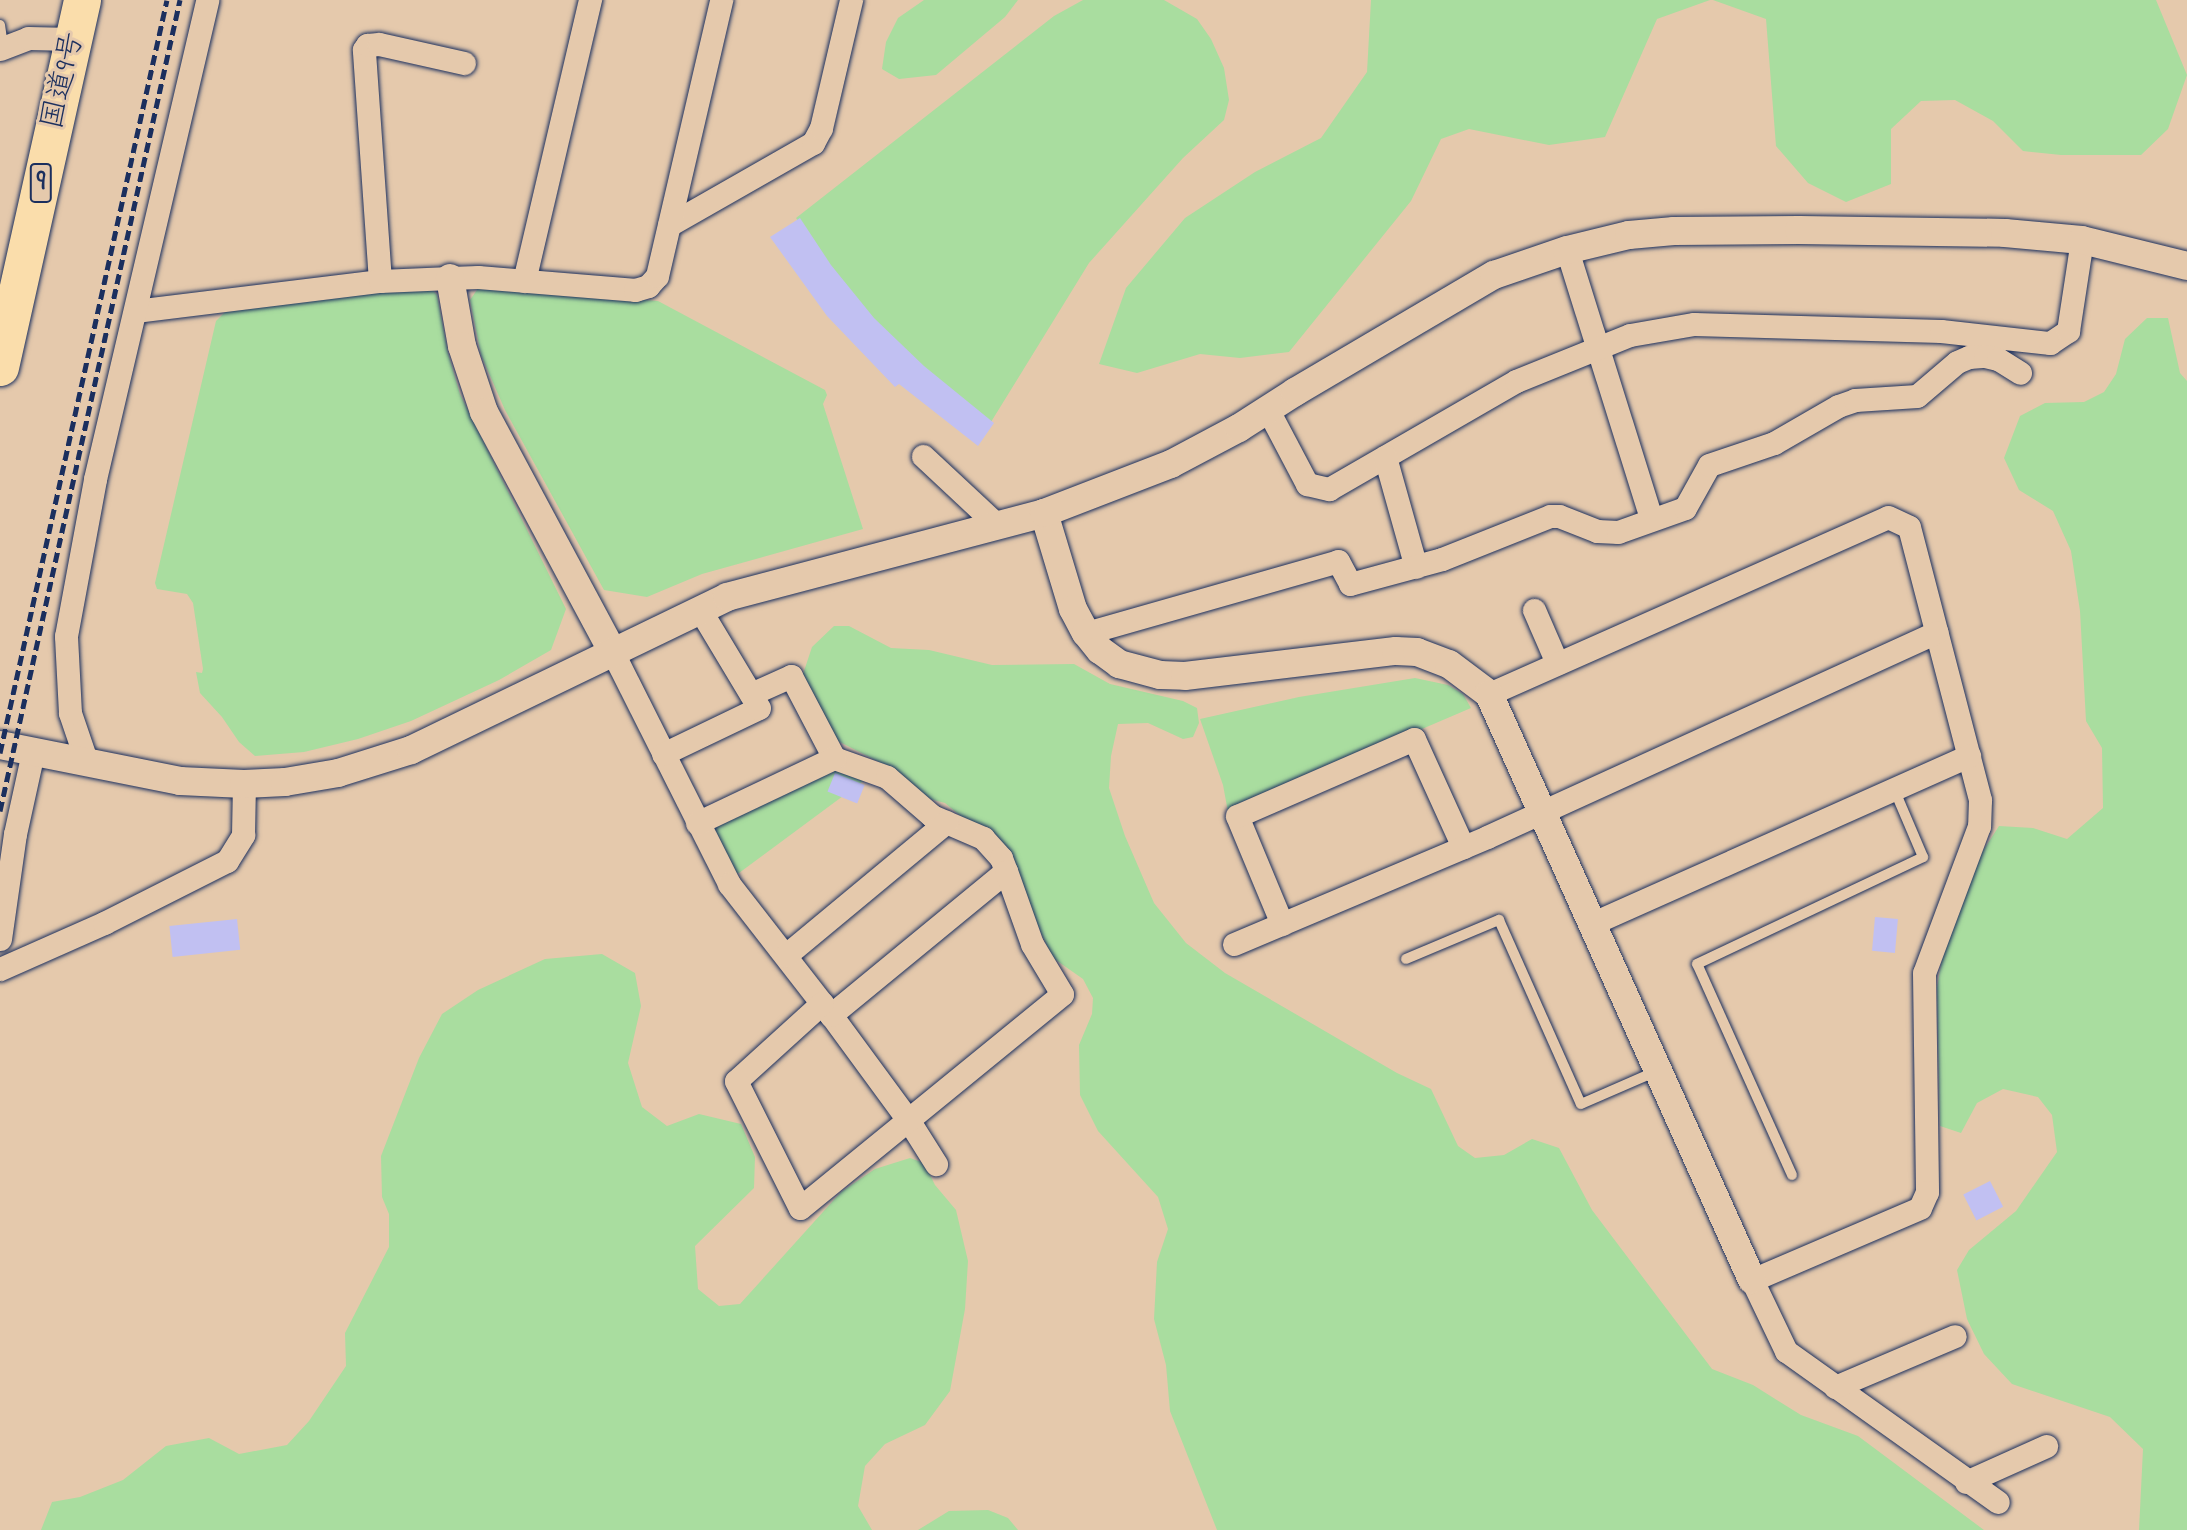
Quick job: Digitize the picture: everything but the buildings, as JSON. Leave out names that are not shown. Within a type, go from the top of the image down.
[{"type":"highway","name":"国道9号","points":[[0,367],[6,307],[82,0]]},
{"type":"street","points":[[87,763],[69,713],[66,636],[95,479],[207,0]]},
{"type":"street","points":[[524,281],[590,0]]},
{"type":"street","points":[[135,311],[380,281],[450,278],[642,289],[657,276],[721,0]]},
{"type":"street","points":[[669,225],[813,143],[821,128],[851,0]]},
{"type":"street","points":[[1,40],[74,39]]},
{"type":"street","points":[[380,281],[364,50],[367,46],[379,44],[464,63]]},
{"type":"street","points":[[0,745],[180,781],[244,784],[285,782],[338,773],[411,750],[727,597],[1044,513],[1171,464],[1268,410],[1494,275],[1567,250],[1629,235],[1674,231],[2006,233],[2082,240],[2187,266]]},
{"type":"street","points":[[1268,410],[1307,484],[1329,489],[1516,381],[1630,335],[1694,324],[1941,331],[2050,343],[2068,331],[2082,240]]},
{"type":"street","points":[[1567,250],[1651,518]]},
{"type":"street","points":[[450,278],[462,346],[484,412],[612,651],[729,884],[827,1009],[909,1121],[936,1164]]},
{"type":"street","points":[[1086,633],[1338,561],[1350,584],[1416,567],[1550,516],[1559,516],[1606,533],[1618,532],[1685,508],[1709,465],[1774,443],[1838,406],[1856,400],[1917,396],[1925,392],[1957,362],[1969,357],[1998,359],[2020,373]]},
{"type":"street","points":[[923,456],[997,525]]},
{"type":"street","points":[[1385,457],[1416,567]]},
{"type":"street","points":[[1044,513],[1073,609],[1086,633],[1100,650],[1119,664],[1160,675],[1215,674],[1396,651],[1433,656],[1449,664],[1489,694],[1657,1071],[1786,1351],[1966,1482],[1998,1502]]},
{"type":"street","points":[[1489,694],[1888,517],[1909,527],[1980,800],[1979,825],[1924,973],[1927,1192],[1920,1208],[1752,1280]]},
{"type":"street","points":[[663,754],[759,708],[700,610]]},
{"type":"street","points":[[1534,610],[1557,663]]},
{"type":"street","points":[[1234,944],[1463,847],[1937,632]]},
{"type":"street","points":[[751,694],[791,676],[834,758],[887,778],[932,816],[983,838],[1001,858],[1006,871],[1032,944],[1062,995],[800,1208],[736,1080],[1006,871]]},
{"type":"street","points":[[1282,924],[1237,816],[1414,739],[1463,847]]},
{"type":"street","points":[[0,939],[15,834],[33,752]]},
{"type":"street","points":[[1591,924],[1969,756]]},
{"type":"street","points":[[697,823],[834,758]]},
{"type":"street","points":[[0,969],[104,923],[227,861],[243,835],[244,784]]},
{"type":"street","points":[[786,955],[946,822]]},
{"type":"street","points":[[1835,1387],[1955,1336]]},
{"type":"street","points":[[1966,1482],[2046,1446]]},
{"type":"lane","points":[[1793,1175],[1698,964],[1923,857],[1894,789]]},
{"type":"lane","points":[[1406,959],[1499,920],[1581,1104],[1657,1071]]},
{"type":"green space","points":[[924,0],[1018,0],[1005,17],[936,75],[899,79],[882,69],[886,42],[898,18]]},
{"type":"green space","points":[[1083,0],[1164,0],[1197,19],[1211,39],[1224,68],[1229,100],[1224,120],[1183,158],[1089,263],[991,422],[951,393],[860,308],[796,218],[1054,16]]},
{"type":"green space","points":[[1371,0],[1710,0],[1657,19],[1605,137],[1549,145],[1469,129],[1441,139],[1411,201],[1289,352],[1240,358],[1200,354],[1137,373],[1099,364],[1126,288],[1185,218],[1255,172],[1321,138],[1367,72]]},
{"type":"green space","points":[[1713,0],[2156,0],[2187,75],[2168,129],[2141,155],[2061,155],[2023,151],[1993,121],[1955,100],[1921,101],[1891,129],[1891,184],[1846,202],[1808,183],[1776,146],[1766,19]]},
{"type":"green space","points":[[427,284],[437,295],[448,353],[460,394],[566,609],[551,650],[499,680],[411,721],[358,739],[304,752],[255,756],[239,742],[222,717],[200,693],[196,672],[202,673],[203,669],[193,603],[187,594],[157,589],[155,583],[216,321],[230,307]]},
{"type":"green space","points":[[479,287],[658,301],[825,390],[827,395],[823,404],[863,529],[702,574],[647,597],[604,590],[505,410],[481,355],[470,300]]},
{"type":"green space","points":[[2147,318],[2168,318],[2180,373],[2187,381],[2187,1530],[2139,1530],[2143,1449],[2110,1417],[2012,1384],[1984,1354],[1967,1319],[1957,1270],[1969,1250],[2016,1211],[2057,1152],[2052,1115],[2038,1097],[2003,1089],[1977,1103],[1961,1133],[1940,1126],[1937,988],[1942,959],[1970,871],[1999,826],[2033,828],[2067,839],[2103,808],[2102,748],[2086,721],[2080,611],[2071,551],[2053,511],[2019,490],[2004,458],[2020,416],[2045,403],[2084,402],[2104,392],[2116,374],[2125,339]]},
{"type":"green space","points":[[834,626],[849,626],[891,648],[929,650],[992,665],[1074,664],[1110,684],[1183,701],[1197,708],[1199,723],[1193,737],[1183,739],[1148,723],[1118,724],[1111,756],[1109,788],[1125,836],[1154,903],[1186,943],[1225,973],[1397,1073],[1431,1089],[1458,1146],[1475,1158],[1504,1155],[1532,1139],[1559,1148],[1592,1210],[1712,1369],[1753,1385],[1801,1415],[1858,1436],[1984,1530],[1217,1530],[1170,1411],[1166,1365],[1154,1319],[1157,1262],[1168,1229],[1158,1197],[1098,1131],[1080,1095],[1079,1045],[1092,1014],[1093,998],[1083,979],[1053,958],[1026,902],[963,818],[945,803],[926,798],[906,787],[879,762],[834,739],[802,677],[812,647]]},
{"type":"green space","points":[[1415,678],[1448,685],[1463,694],[1471,708],[1228,812],[1223,785],[1200,719],[1299,697]]},
{"type":"green space","points":[[835,766],[866,779],[739,873],[734,873],[714,833],[716,826]]},
{"type":"green space","points":[[602,954],[635,973],[641,1006],[628,1063],[642,1107],[667,1126],[699,1114],[741,1124],[755,1157],[754,1188],[695,1246],[698,1289],[719,1306],[740,1304],[841,1192],[875,1169],[910,1158],[924,1163],[935,1185],[956,1210],[968,1261],[965,1309],[950,1391],[925,1425],[885,1444],[865,1466],[858,1506],[872,1530],[41,1530],[52,1502],[80,1497],[123,1480],[166,1446],[209,1438],[239,1454],[287,1445],[309,1421],[346,1366],[345,1333],[389,1247],[389,1214],[382,1197],[381,1156],[419,1058],[442,1014],[478,990],[545,959]]},
{"type":"green space","points":[[988,1510],[1008,1518],[1018,1530],[918,1530],[949,1511]]},
{"type":"railway","points":[[0,753],[167,0]]},
{"type":"railway","points":[[0,811],[180,0]]}]
